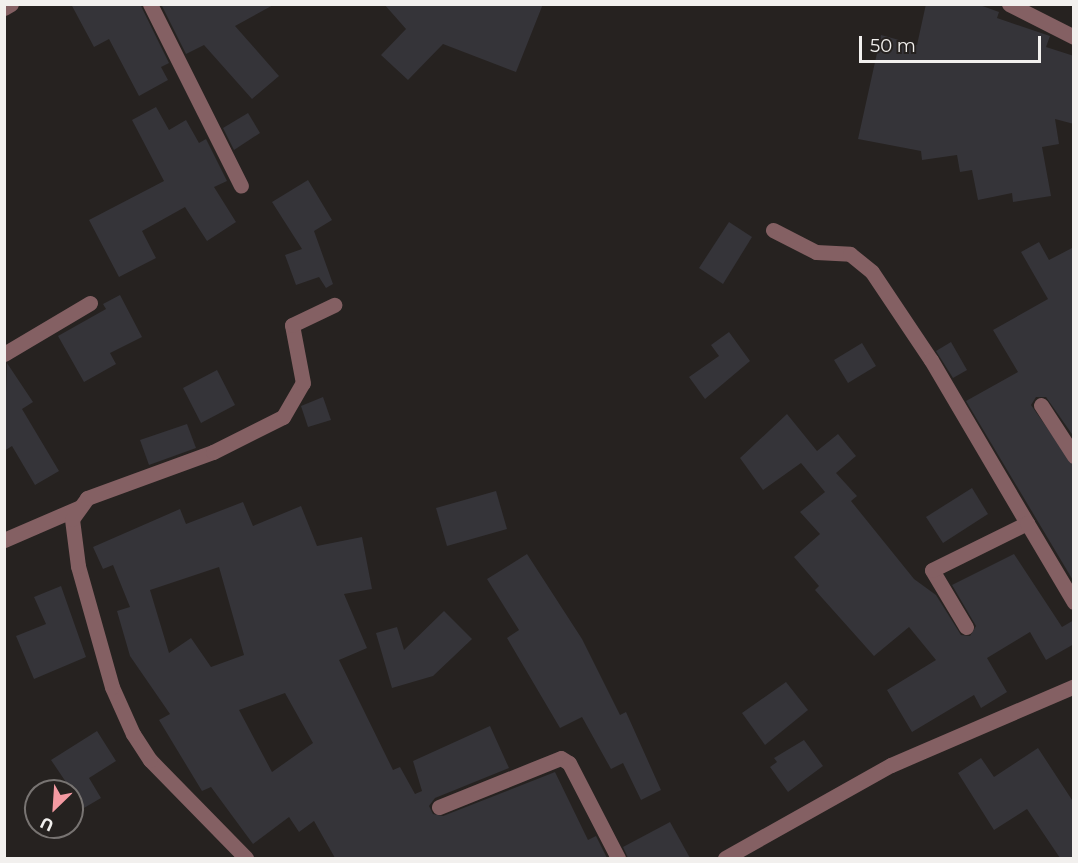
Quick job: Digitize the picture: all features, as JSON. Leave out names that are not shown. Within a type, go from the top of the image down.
[{"type":"street","points":[[4,8],[11,4]]},
{"type":"street","points":[[150,4],[241,186]]},
{"type":"street","points":[[1010,4],[1074,37]]},
{"type":"street","points":[[773,230],[816,252],[850,254],[872,272],[931,360],[1074,602]]},
{"type":"street","points":[[4,354],[90,303]]},
{"type":"street","points":[[246,858],[150,760],[133,734],[112,687],[78,566],[72,519],[87,498],[213,452],[283,417],[303,383],[292,325],[334,305]]},
{"type":"street","points":[[1041,405],[1074,456]]},
{"type":"street","points":[[4,540],[78,508]]},
{"type":"street","points":[[966,627],[932,570],[1027,523]]},
{"type":"street","points":[[725,858],[891,765],[1074,686]]},
{"type":"street","points":[[439,807],[561,758],[569,763],[618,858]]},
{"type":"building","points":[[71,4],[140,4],[169,63],[161,67],[168,80],[139,96],[109,39],[94,47]]},
{"type":"building","points":[[161,4],[275,4],[235,26],[279,76],[252,99],[204,45],[186,54]]},
{"type":"building","points":[[384,4],[543,4],[516,72],[443,44],[408,80],[381,55],[406,29]]},
{"type":"building","points":[[926,4],[977,4],[999,12],[997,18],[1050,36],[1046,47],[1074,56],[1074,124],[1055,119],[1059,144],[1042,147],[1051,196],[1013,202],[1012,193],[978,200],[972,170],[960,172],[957,155],[922,160],[921,151],[858,139],[881,35],[917,45]]},
{"type":"building","points":[[156,107],[169,130],[186,120],[199,143],[206,139],[227,181],[214,187],[236,222],[207,241],[185,207],[142,231],[156,258],[119,277],[89,220],[164,181],[132,120]]},
{"type":"building","points":[[248,113],[260,133],[234,150],[223,128]]},
{"type":"building","points":[[308,180],[332,220],[314,231],[333,284],[326,288],[319,277],[296,285],[285,255],[302,249],[272,202]]},
{"type":"building","points":[[729,222],[752,237],[723,284],[699,268]]},
{"type":"building","points":[[1039,242],[1049,260],[1074,247],[1074,437],[1046,397],[1036,397],[1031,405],[1074,466],[1074,582],[966,401],[1018,372],[993,330],[1048,299],[1021,252]]},
{"type":"building","points":[[120,295],[142,337],[110,353],[116,364],[84,382],[58,336],[106,309],[103,304]]},
{"type":"building","points":[[729,332],[750,361],[705,399],[689,377],[719,356],[711,345]]},
{"type":"building","points":[[951,342],[967,370],[953,378],[936,351]]},
{"type":"building","points":[[862,343],[876,366],[848,383],[834,360]]},
{"type":"building","points":[[7,363],[33,402],[22,409],[59,471],[35,485],[12,446],[4,451]]},
{"type":"building","points":[[217,370],[235,405],[201,423],[183,388]]},
{"type":"building","points":[[323,397],[331,420],[308,427],[301,406]]},
{"type":"building","points":[[787,414],[817,451],[838,434],[856,456],[836,473],[857,496],[851,501],[914,579],[936,595],[961,635],[970,636],[976,626],[952,585],[1014,554],[1062,627],[1074,620],[1074,644],[1046,660],[1030,632],[987,658],[1007,692],[981,708],[974,695],[912,732],[887,690],[936,660],[909,627],[874,656],[815,590],[819,586],[794,557],[820,534],[800,512],[825,492],[801,463],[763,490],[740,458]]},
{"type":"building","points":[[187,424],[196,448],[149,465],[140,440]]},
{"type":"building","points":[[972,488],[988,514],[943,543],[926,517]]},
{"type":"building","points":[[496,491],[507,529],[447,546],[436,508]]},
{"type":"building","points":[[243,502],[253,526],[301,506],[317,546],[362,537],[372,589],[344,594],[367,648],[339,660],[393,770],[400,767],[415,794],[422,791],[413,761],[490,726],[509,768],[435,798],[429,806],[433,814],[443,816],[555,772],[588,840],[596,836],[607,858],[335,858],[314,821],[299,832],[289,817],[253,844],[211,787],[202,791],[159,720],[170,714],[130,656],[117,611],[130,607],[113,565],[103,569],[93,547],[180,509],[186,524]],"holes":[[[219,567],[244,655],[211,667],[191,638],[169,653],[150,590]],[[285,693],[313,743],[272,772],[239,710]]]},
{"type":"building","points":[[527,554],[582,639],[620,715],[626,712],[661,790],[641,800],[623,763],[611,769],[582,717],[560,728],[507,638],[519,630],[487,579]]},
{"type":"building","points":[[61,586],[86,657],[34,679],[16,636],[46,624],[34,597]]},
{"type":"building","points":[[444,611],[472,639],[433,676],[392,688],[376,633],[397,627],[404,650]]},
{"type":"building","points":[[786,682],[808,710],[765,745],[742,713]]},
{"type":"building","points":[[97,731],[116,761],[89,778],[101,798],[84,808],[84,779],[64,779],[51,760]]},
{"type":"building","points":[[804,740],[823,766],[788,792],[770,767],[777,762],[774,758]]},
{"type":"building","points":[[1038,748],[1074,803],[1074,858],[1060,858],[1027,809],[994,830],[958,773],[981,758],[994,777]]},
{"type":"building","points":[[670,822],[690,858],[628,858],[623,847]]}]
